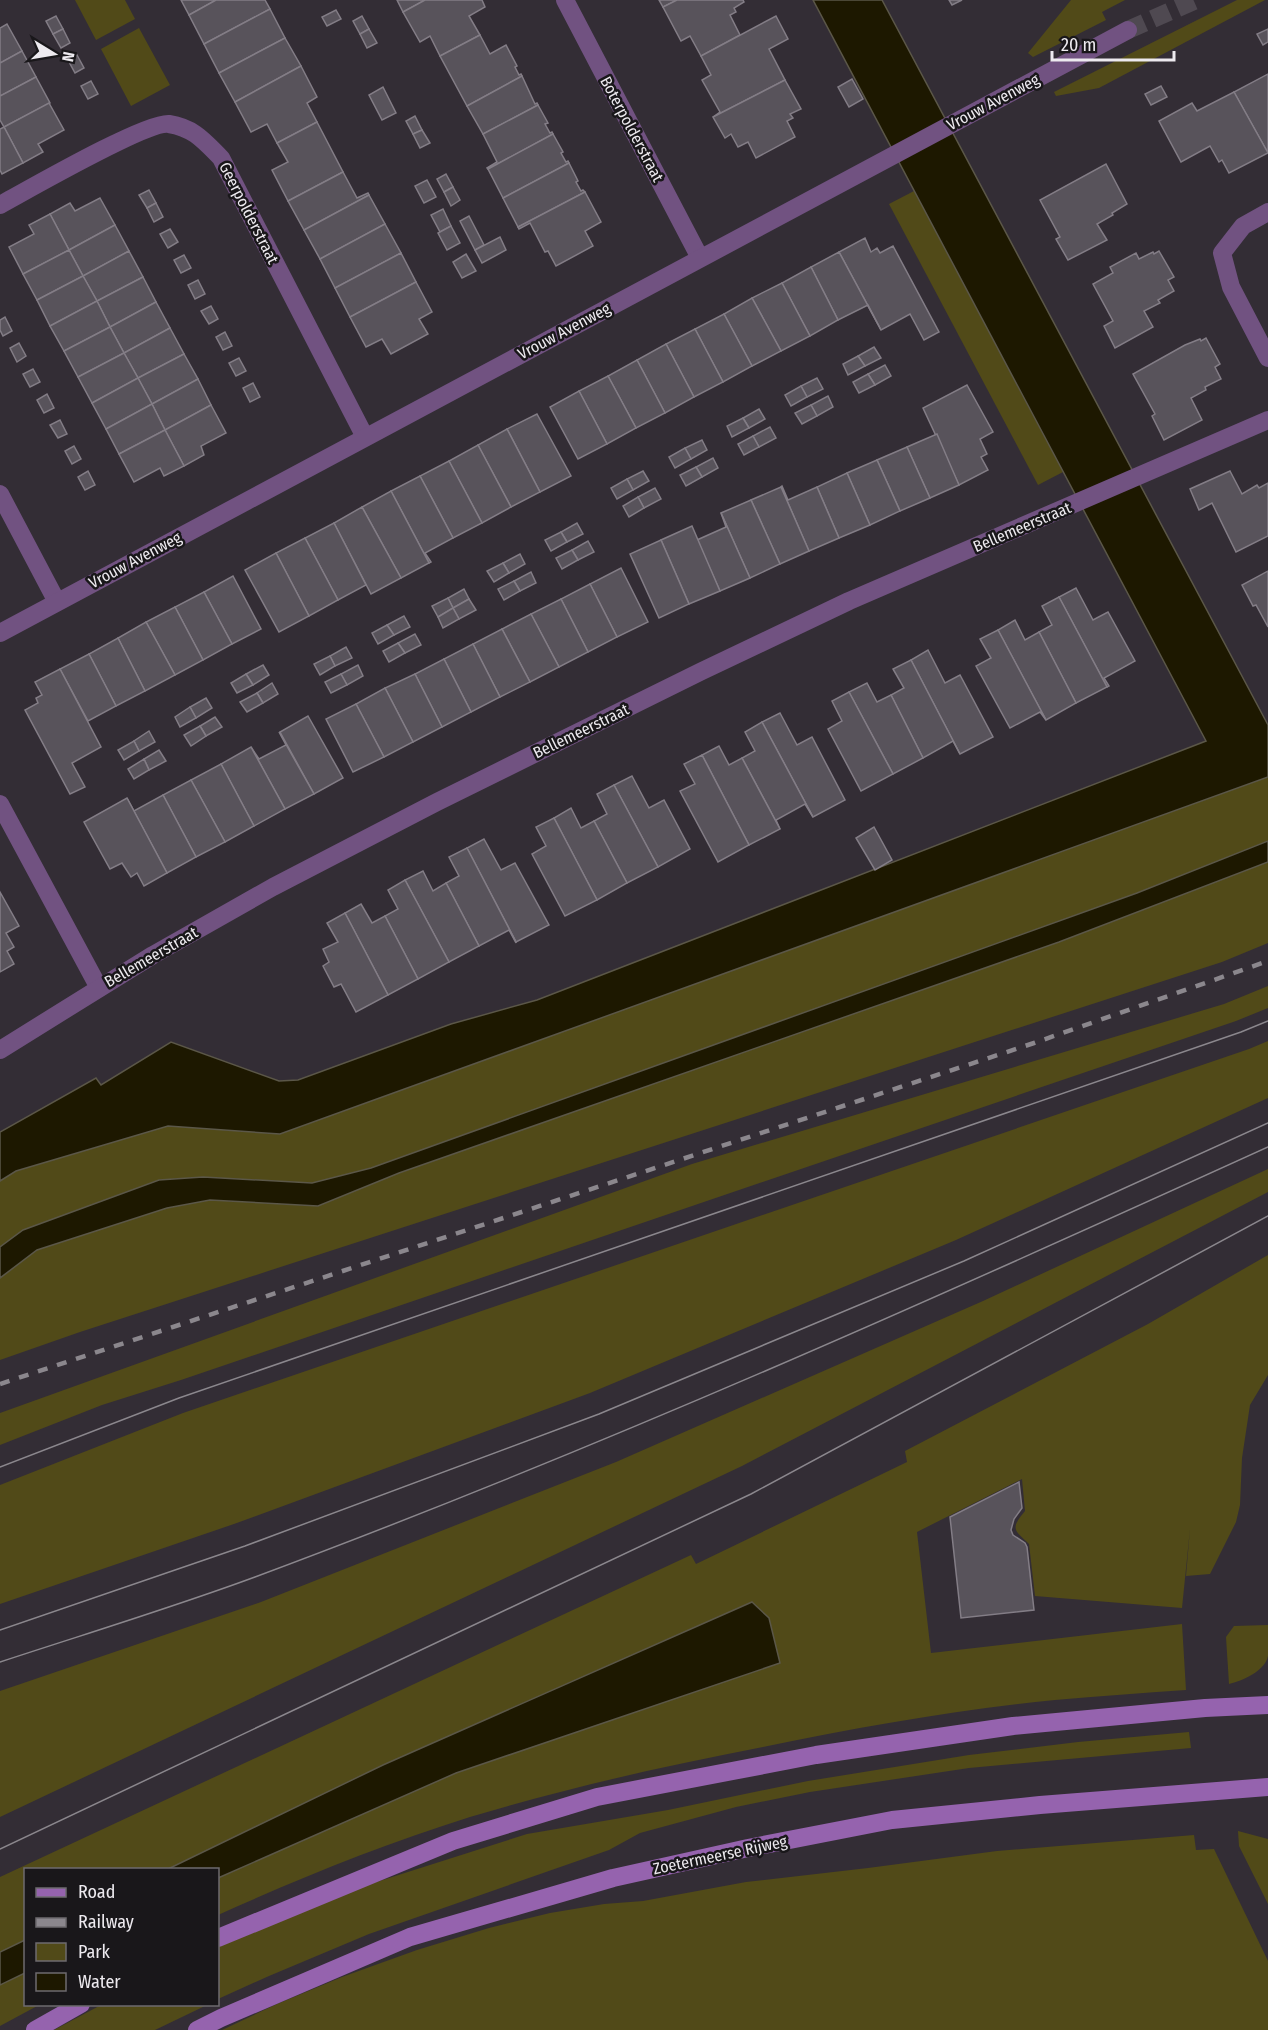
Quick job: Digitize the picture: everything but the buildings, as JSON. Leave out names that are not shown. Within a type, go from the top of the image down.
[{"type":"main road","points":[[219,1938],[453,1841],[597,1797],[816,1755],[1013,1726],[1204,1708],[1268,1705]]},
{"type":"main road","name":"Zoetermeerse Rijweg","points":[[197,2030],[410,1937],[613,1878],[748,1848],[892,1821],[1040,1805],[1268,1786]]},
{"type":"main road","points":[[35,2030],[77,2006]]},
{"type":"street","name":"Boterpolderstraat","points":[[565,0],[700,258]]},
{"type":"street","name":"Vrouw Avenweg","points":[[0,633],[1128,30]]},
{"type":"street","name":"Geerpolderstraat","points":[[0,205],[132,135],[166,123],[193,130],[221,158],[365,437]]},
{"type":"street","points":[[1268,212],[1243,226],[1222,253],[1231,287],[1268,358]]},
{"type":"street","name":"Bellemeerstraat","points":[[0,804],[99,987],[273,887],[437,802],[702,671],[849,601],[1268,420]]},
{"type":"street","points":[[0,494],[57,602]]},
{"type":"street","points":[[0,1050],[99,987]]},
{"type":"green space","points":[[75,0],[125,0],[135,19],[96,40]]},
{"type":"green space","points":[[1071,0],[1125,0],[1102,12],[1106,20],[1033,57],[1028,53]]},
{"type":"green space","points":[[1237,0],[1265,0],[1099,88],[1056,96],[1054,92]]},
{"type":"green space","points":[[139,28],[170,85],[131,106],[101,49]]},
{"type":"green space","points":[[914,191],[1063,472],[1038,485],[889,204]]},
{"type":"green space","points":[[1268,777],[1268,841],[1137,893],[371,1168],[312,1183],[203,1177],[159,1180],[23,1230],[0,1247],[0,1181],[16,1171],[168,1125],[280,1134]]},
{"type":"green space","points":[[1268,862],[1268,943],[1222,962],[80,1332],[0,1360],[0,1278],[37,1250],[167,1208],[210,1200],[318,1206],[399,1173],[1059,942]]},
{"type":"green space","points":[[1268,986],[1268,1008],[1236,1021],[102,1405],[0,1445],[0,1413],[692,1164],[1224,1004]]},
{"type":"green space","points":[[1268,1041],[1268,1098],[956,1240],[590,1393],[234,1524],[0,1604],[0,1485],[183,1413]]},
{"type":"green space","points":[[1268,1169],[1268,1192],[742,1466],[0,1817],[0,1691],[261,1602],[616,1462],[983,1301]]},
{"type":"green space","points":[[1268,1255],[1268,1375],[1250,1405],[1242,1458],[1240,1505],[1236,1522],[1210,1574],[1186,1576],[1190,1529],[1182,1608],[1035,1596],[1029,1544],[1016,1529],[1017,1522],[1025,1511],[1022,1479],[917,1532],[931,1653],[1182,1624],[1186,1690],[1055,1700],[945,1714],[799,1740],[616,1778],[506,1806],[406,1838],[342,1862],[219,1915],[219,1868],[24,1868],[24,2006],[37,2006],[0,2026],[0,1877],[691,1555],[696,1564],[907,1462],[905,1451],[1148,1324]]},
{"type":"green space","points":[[1268,1625],[1266,1661],[1258,1671],[1229,1684],[1226,1637],[1234,1626]]},
{"type":"green space","points":[[1189,1732],[1191,1748],[969,1768],[810,1792],[736,1807],[640,1833],[609,1850],[369,1934],[219,1999],[219,1946],[367,1885],[527,1834],[668,1810],[808,1781],[969,1755]]},
{"type":"green space","points":[[1238,1831],[1268,1839],[1268,1904],[1239,1846]]},
{"type":"green space","points":[[1194,1835],[1196,1850],[1214,1849],[1268,1961],[1268,2030],[222,2030],[342,1977],[417,1950],[489,1928],[550,1913],[604,1904],[643,1901],[746,1882],[997,1851]]},
{"type":"green space","points":[[99,2006],[205,2006],[155,2030],[54,2030]]},
{"type":"water","points":[[813,0],[882,0],[1268,725],[1268,777],[280,1134],[168,1126],[16,1171],[0,1181],[0,1132],[96,1078],[101,1085],[171,1042],[279,1081],[298,1080],[451,1024],[537,1000],[1206,741]]},
{"type":"water","points":[[1268,841],[1268,862],[1059,942],[399,1173],[318,1206],[210,1200],[167,1208],[37,1250],[0,1278],[0,1247],[23,1230],[159,1180],[203,1177],[312,1183],[371,1168],[1137,893]]},
{"type":"water","points":[[752,1602],[769,1618],[780,1663],[456,1773],[219,1878],[219,1868],[170,1868],[383,1765]]},
{"type":"water","points":[[24,1940],[24,1973],[0,1985],[0,1952]]},
{"type":"tunnel","points":[[1128,30],[1196,0]]},
{"type":"tram line","points":[[0,1467],[179,1398],[1268,1021]]},
{"type":"tram line","points":[[0,1630],[245,1546],[599,1414],[964,1261],[1268,1123]]},
{"type":"tram line","points":[[0,1662],[255,1577],[511,1477],[765,1371],[1268,1147]]},
{"type":"tram line","points":[[0,1849],[751,1494],[1268,1216]]},
{"type":"railway","points":[[0,1384],[1034,1043],[1268,961]]}]
